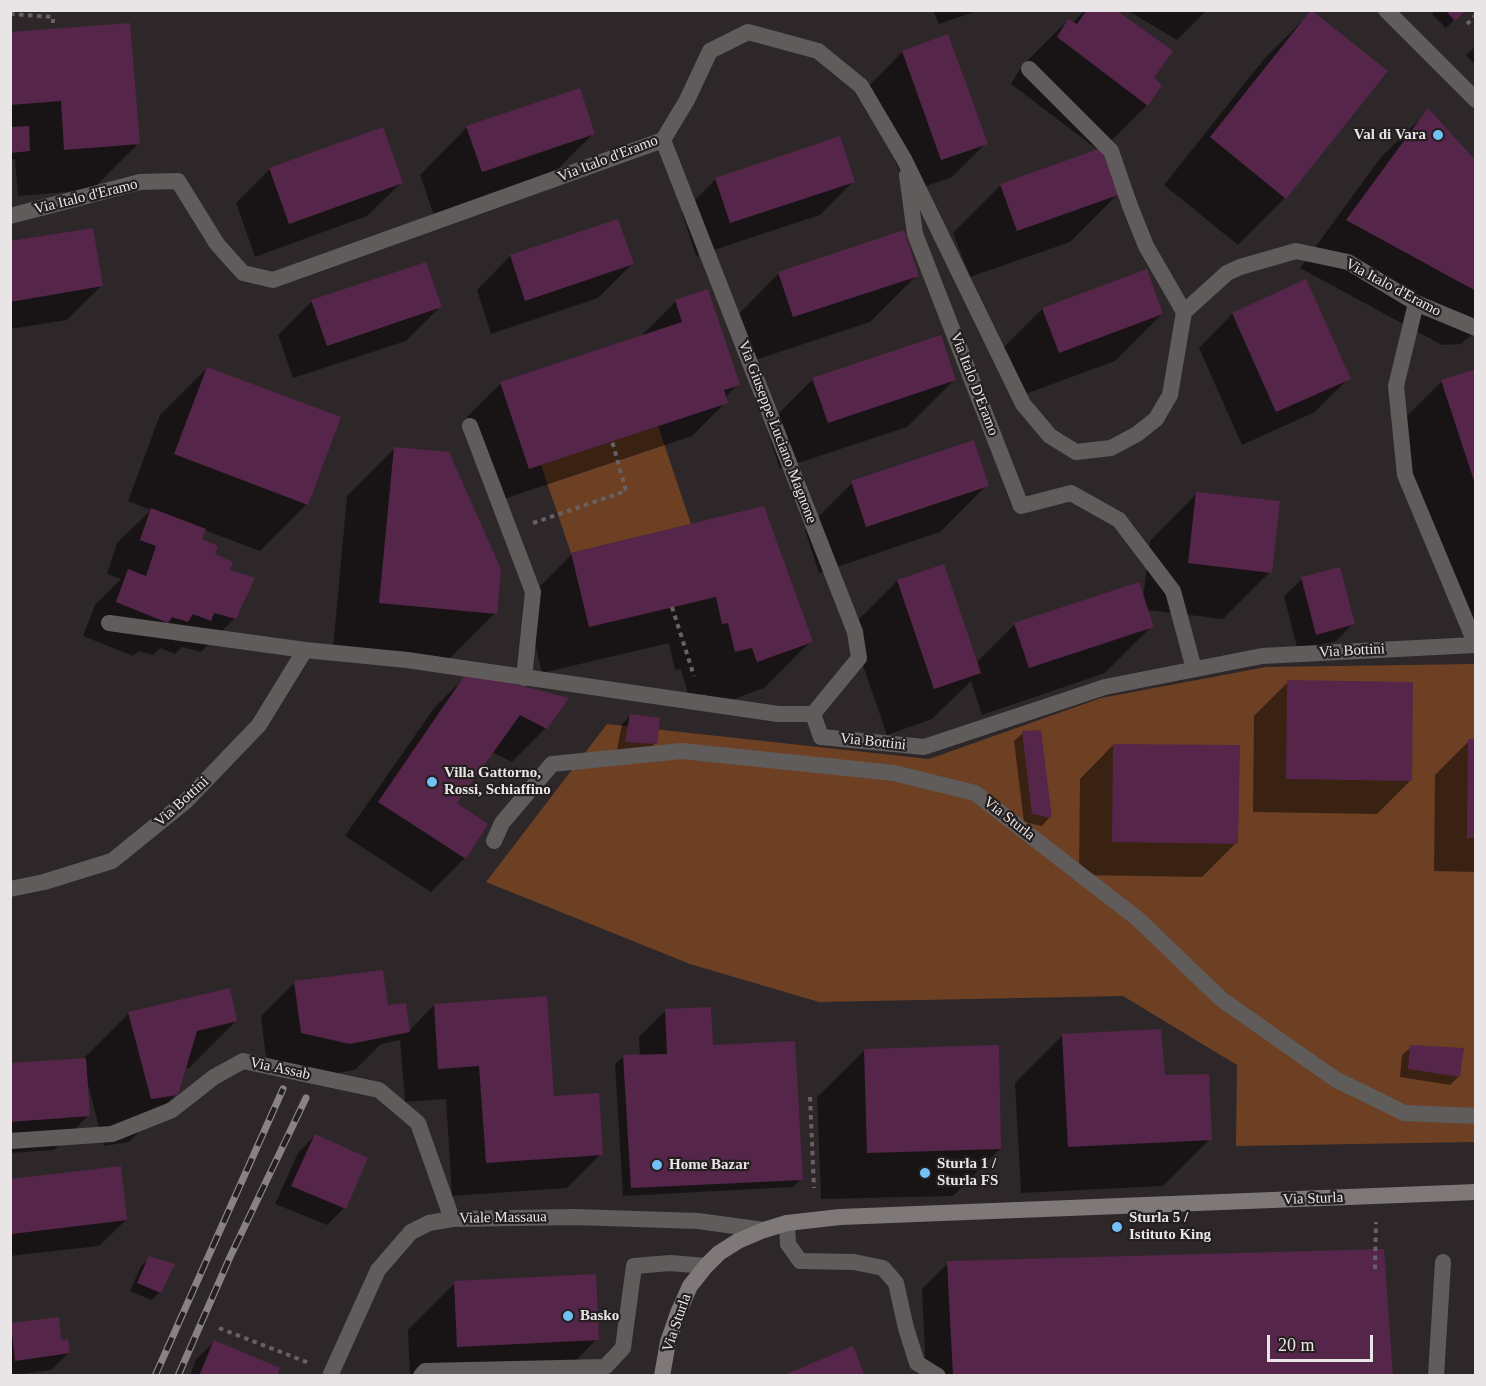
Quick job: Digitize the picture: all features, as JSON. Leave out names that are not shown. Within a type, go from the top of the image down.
[{"type":"main road","name":"Via Sturla","points":[[662,1376],[668,1342],[678,1313],[690,1286],[706,1266],[719,1253],[738,1242],[787,1223],[840,1218],[1476,1192]]},
{"type":"street","points":[[1386,10],[1476,100]]},
{"type":"street","name":"Via Italo d'Eramo","points":[[10,216],[140,182],[178,181],[217,244],[243,273],[273,280],[663,140],[687,100],[710,51],[748,32],[818,51],[861,86],[904,159],[1023,404],[1050,436],[1076,452],[1111,448],[1137,434],[1156,419],[1170,395],[1184,312],[1227,273],[1240,267],[1296,251],[1348,262],[1416,303],[1476,328]]},
{"type":"street","points":[[1029,69],[1112,151],[1146,246],[1184,312]]},
{"type":"street","name":"Via Giuseppe Luciano Magnone","points":[[663,140],[855,632],[859,658],[813,714]]},
{"type":"street","name":"Via Italo D'Eramo","points":[[904,159],[915,234],[1022,506],[1071,493],[1119,520],[1173,591],[1194,669]]},
{"type":"street","points":[[1416,303],[1396,386],[1405,475],[1475,645]]},
{"type":"street","points":[[470,426],[533,592],[524,678]]},
{"type":"street","points":[[109,623],[305,650],[407,660],[778,714],[813,714]]},
{"type":"street","name":"Via Bottini","points":[[813,714],[821,737],[924,747],[1105,687],[1262,656],[1475,645]]},
{"type":"street","name":"Via Bottini","points":[[10,890],[112,861],[186,801],[259,725],[305,650]]},
{"type":"street","name":"Via Sturla","points":[[494,841],[502,823],[552,764],[682,751],[894,773],[975,793],[1138,919],[1221,999],[1335,1079],[1404,1113],[1476,1116]]},
{"type":"street","name":"Via Assab","points":[[10,1141],[112,1134],[172,1110],[214,1077],[243,1061],[379,1090],[418,1122],[452,1219]]},
{"type":"street","name":"Viale Massaua","points":[[331,1374],[378,1270],[411,1232],[429,1223],[452,1219],[575,1217],[698,1221],[764,1230]]},
{"type":"street","points":[[787,1223],[788,1244],[800,1261],[854,1262],[883,1268],[896,1283],[917,1363],[938,1376]]},
{"type":"street","points":[[1436,1376],[1443,1262]]},
{"type":"street","points":[[421,1376],[425,1371],[604,1367],[623,1348],[634,1266],[670,1263],[706,1266]]},
{"type":"path","points":[[10,14],[52,17],[53,23]]},
{"type":"path","points":[[1467,24],[1476,15]]},
{"type":"path","points":[[510,531],[626,491],[612,441]]},
{"type":"path","points":[[672,607],[702,703]]},
{"type":"path","points":[[810,1097],[814,1188]]},
{"type":"path","points":[[1375,1226],[1375,1269]]},
{"type":"path","points":[[219,1329],[331,1374]]},
{"type":"shaded area","points":[[658,426],[691,524],[571,553],[541,465]]},
{"type":"shaded area","points":[[1475,664],[1475,1142],[1236,1146],[1237,1065],[1123,996],[819,1002],[690,964],[486,882],[607,724],[929,759],[1101,698],[1266,667]]},
{"type":"building","points":[[1087,10],[1116,10],[1173,51],[1154,78],[1162,85],[1148,106],[1057,37],[1068,19],[1077,24]]},
{"type":"building","points":[[1311,10],[1388,71],[1286,199],[1210,137]]},
{"type":"building","points":[[1445,10],[1466,10],[1455,21]]},
{"type":"building","points":[[130,23],[140,144],[64,150],[61,101],[10,105],[10,32]]},
{"type":"building","points":[[948,34],[988,144],[941,160],[902,51]]},
{"type":"building","points":[[580,88],[595,134],[482,172],[466,126]]},
{"type":"building","points":[[1428,108],[1476,161],[1476,291],[1346,220]]},
{"type":"building","points":[[29,126],[30,151],[10,153],[10,127]]},
{"type":"building","points":[[383,127],[403,183],[289,224],[269,168]]},
{"type":"building","points":[[840,136],[855,182],[730,223],[715,178]]},
{"type":"building","points":[[1101,148],[1118,195],[1017,231],[1000,184]]},
{"type":"building","points":[[618,219],[634,264],[525,301],[510,255]]},
{"type":"building","points":[[93,228],[103,286],[10,302],[10,241]]},
{"type":"building","points":[[904,230],[919,276],[793,317],[778,272]]},
{"type":"building","points":[[426,262],[442,307],[327,346],[311,300]]},
{"type":"building","points":[[1147,269],[1163,314],[1059,353],[1042,308]]},
{"type":"building","points":[[1306,279],[1351,379],[1276,412],[1232,313]]},
{"type":"building","points":[[708,289],[740,385],[724,390],[728,403],[529,469],[500,382],[682,322],[675,300]]},
{"type":"building","points":[[941,335],[956,380],[828,423],[812,378]]},
{"type":"building","points":[[207,367],[341,417],[308,505],[174,454]]},
{"type":"building","points":[[1476,369],[1476,484],[1475,484],[1441,380]]},
{"type":"building","points":[[974,440],[989,486],[866,527],[851,481]]},
{"type":"building","points":[[394,447],[449,452],[501,569],[497,614],[379,603]]},
{"type":"building","points":[[1196,492],[1280,501],[1272,573],[1188,563]]},
{"type":"building","points":[[764,506],[813,642],[757,662],[752,648],[735,652],[728,623],[722,624],[716,597],[589,627],[571,553]]},
{"type":"building","points":[[151,508],[206,529],[202,539],[218,546],[215,554],[233,562],[230,570],[255,578],[236,619],[214,613],[211,621],[193,614],[188,622],[172,617],[168,623],[116,602],[128,569],[146,576],[156,546],[140,540]]},
{"type":"building","points":[[944,564],[981,673],[934,689],[897,580]]},
{"type":"building","points":[[1340,567],[1355,624],[1316,635],[1301,577]]},
{"type":"building","points":[[1139,582],[1154,627],[1029,668],[1014,623]]},
{"type":"building","name":"Villa Gattorno, Rossi, Schiaffino","points":[[467,672],[569,698],[547,729],[520,715],[457,803],[488,824],[466,859],[378,802]]},
{"type":"building","points":[[1287,680],[1413,682],[1412,781],[1286,779]]},
{"type":"building","points":[[630,714],[660,718],[657,744],[625,742]]},
{"type":"building","points":[[1041,730],[1052,818],[1032,814],[1022,731]]},
{"type":"building","points":[[1468,739],[1476,739],[1476,838],[1467,838]]},
{"type":"building","points":[[1113,744],[1240,745],[1238,844],[1112,842]]},
{"type":"building","points":[[383,970],[388,1005],[406,1003],[410,1032],[350,1044],[301,1033],[294,981]]},
{"type":"building","points":[[230,988],[237,1021],[197,1031],[178,1095],[151,1099],[128,1012]]},
{"type":"building","points":[[547,996],[554,1096],[599,1093],[603,1155],[486,1163],[479,1066],[438,1069],[434,1004]]},
{"type":"building","points":[[711,1007],[713,1045],[795,1041],[803,1180],[631,1188],[623,1055],[667,1054],[665,1009]]},
{"type":"building","points":[[1161,1029],[1165,1075],[1209,1074],[1212,1140],[1068,1147],[1062,1034]]},
{"type":"building","points":[[999,1045],[1001,1149],[867,1153],[864,1049]]},
{"type":"building","points":[[1410,1045],[1464,1048],[1460,1077],[1408,1069]]},
{"type":"building","points":[[86,1058],[90,1116],[10,1122],[10,1063]]},
{"type":"building","points":[[315,1134],[368,1158],[346,1209],[291,1186]]},
{"type":"building","points":[[121,1166],[127,1220],[12,1234],[10,1179]]},
{"type":"building","points":[[1384,1249],[1393,1376],[953,1375],[947,1261]]},
{"type":"building","points":[[149,1256],[175,1264],[161,1293],[137,1283]]},
{"type":"building","points":[[596,1274],[599,1340],[457,1347],[454,1281]]},
{"type":"building","points":[[59,1317],[61,1340],[68,1339],[70,1353],[15,1361],[11,1323]]},
{"type":"building","points":[[214,1340],[280,1368],[277,1376],[199,1376]]},
{"type":"building","points":[[853,1346],[865,1376],[784,1376],[784,1375]]},
{"type":"railway","points":[[155,1376],[283,1089]]},
{"type":"railway","points":[[178,1376],[230,1257],[306,1098]]},
{"type":"place","name":"Val di Vara","points":[[1438,135]]},
{"type":"place","name":"Villa Gattorno, Rossi, Schiaffino","points":[[432,782]]},
{"type":"place","name":"Home Bazar","points":[[657,1165]]},
{"type":"place","name":"Sturla 1 / Sturla FS","points":[[925,1173]]},
{"type":"place","name":"Sturla 5 / Istituto King","points":[[1117,1227]]},
{"type":"place","name":"Basko","points":[[568,1316]]}]
